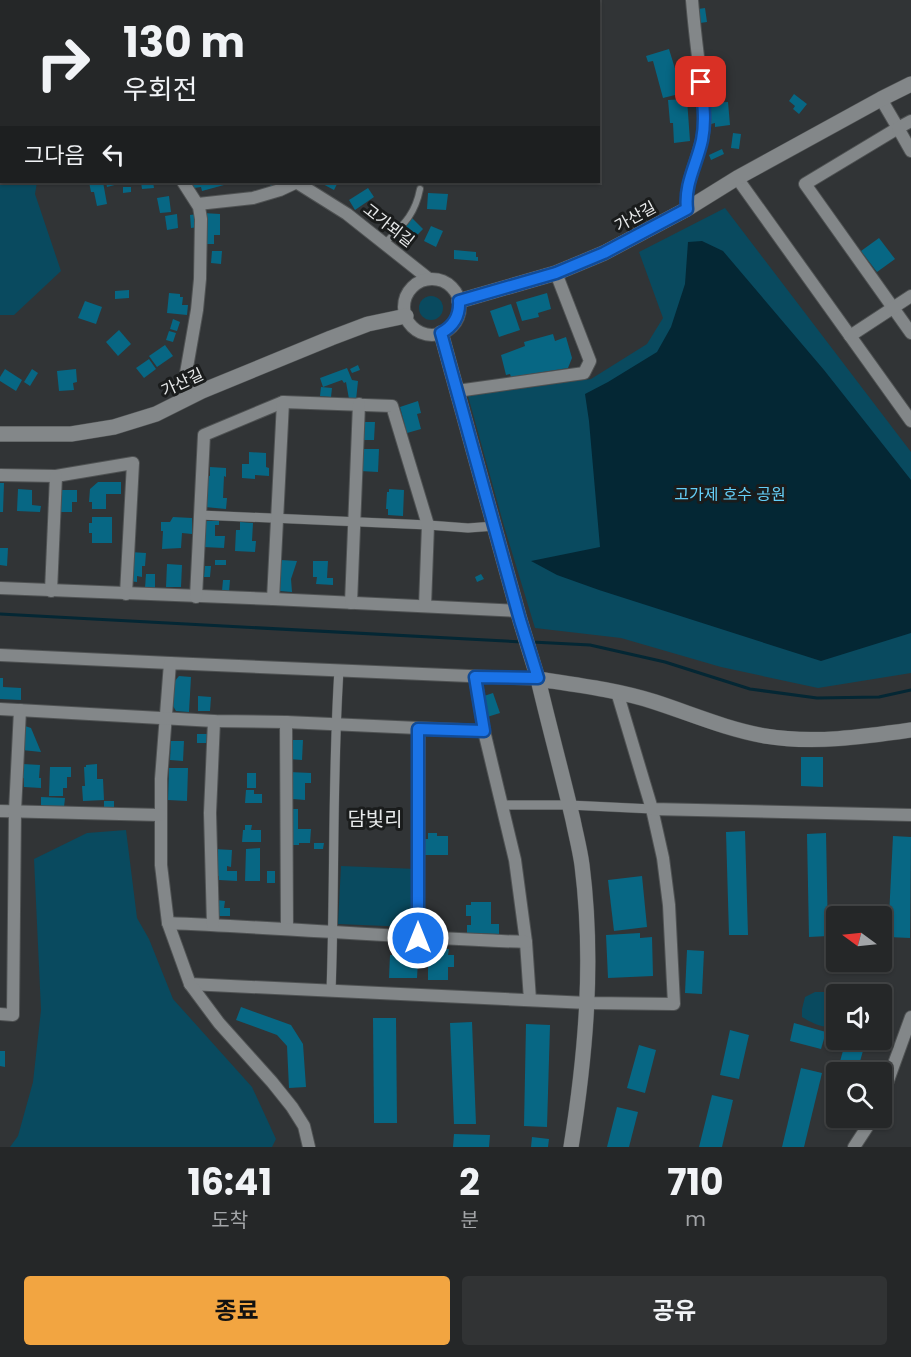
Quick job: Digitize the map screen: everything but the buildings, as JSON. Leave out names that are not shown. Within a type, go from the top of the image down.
[{"type":"street","points":[[687,209],[687,187],[702,142],[704,128],[692,0]]},
{"type":"street","name":"가산길","points":[[459,301],[556,273],[614,248],[880,99],[911,84]]},
{"type":"street","points":[[880,99],[911,151]]},
{"type":"street","points":[[911,121],[806,184],[911,333]]},
{"type":"street","points":[[737,178],[911,421]]},
{"type":"street","points":[[184,183],[198,204],[201,219],[197,310],[186,373],[202,392]]},
{"type":"street","points":[[198,204],[253,198],[294,183]]},
{"type":"street","name":"고가뫼길","points":[[298,183],[347,214],[429,279]]},
{"type":"street","points":[[457,391],[584,373],[590,361],[556,273]]},
{"type":"street","points":[[429,279],[437,279],[452,287],[459,301],[460,309],[454,324],[441,333],[424,334],[416,330],[410,324],[404,308],[408,292],[414,285],[429,279]]},
{"type":"street","points":[[850,336],[911,296]]},
{"type":"street","name":"가산길","points":[[0,434],[71,434],[114,427],[156,414],[202,392],[331,338],[368,324],[406,316]]},
{"type":"street","points":[[441,333],[536,672],[582,864],[588,936],[588,1003],[580,1091],[571,1147]]},
{"type":"street","points":[[273,599],[283,402]]},
{"type":"street","points":[[196,597],[204,435],[283,402],[359,404],[392,406],[428,525],[425,606]]},
{"type":"street","points":[[351,603],[359,404]]},
{"type":"street","points":[[0,475],[56,476],[133,463],[126,594]]},
{"type":"street","points":[[51,591],[56,476]]},
{"type":"street","points":[[200,515],[468,528],[495,526]]},
{"type":"street","points":[[0,588],[425,606],[519,616]]},
{"type":"street","points":[[0,655],[475,677],[536,672],[654,702],[732,729],[766,736],[797,739],[861,738],[911,730]]},
{"type":"street","points":[[170,663],[160,815],[161,865],[168,923],[190,984],[219,1023],[292,1107],[304,1126],[309,1147]]},
{"type":"street","points":[[331,992],[334,932],[335,725],[339,670]]},
{"type":"street","points":[[475,677],[484,731],[515,860],[526,942],[530,1000]]},
{"type":"street","points":[[190,984],[588,1003],[674,1004],[669,905],[663,858],[652,809],[617,692]]},
{"type":"street","points":[[0,709],[214,721],[484,731]]},
{"type":"street","points":[[0,1014],[13,1015],[15,812],[20,710]]},
{"type":"street","points":[[213,925],[210,813],[214,721]]},
{"type":"street","points":[[286,722],[287,929]]},
{"type":"street","points":[[418,729],[418,938]]},
{"type":"street","points":[[503,805],[911,815]]},
{"type":"street","points":[[0,811],[160,815]]},
{"type":"street","points":[[168,923],[526,942]]},
{"type":"street","points":[[892,1069],[911,1017]]},
{"type":"street","points":[[854,1147],[866,1128]]},
{"type":"lane","points":[[385,243],[416,206],[420,189]]},
{"type":"green space","points":[[0,183],[37,183],[35,194],[61,271],[14,315],[0,315]]},
{"type":"green space","name":"고가제 호수 공원","points":[[725,208],[911,452],[911,673],[818,688],[721,667],[621,638],[535,628],[468,396],[591,379],[647,344],[663,318],[639,252]]},
{"type":"green space","points":[[431,296],[440,299],[443,308],[440,317],[431,320],[422,317],[419,308],[422,299]]},
{"type":"green space","points":[[126,830],[137,918],[149,939],[173,999],[252,1087],[276,1139],[272,1147],[10,1147],[18,1136],[33,1082],[41,1010],[34,859],[87,833]]},
{"type":"green space","points":[[341,866],[417,869],[415,925],[410,927],[338,924]]},
{"type":"green space","points":[[815,992],[826,992],[826,1026],[802,1017],[805,997]]},
{"type":"shaded area","name":"고가제 호수 공원","points":[[702,241],[723,251],[824,370],[911,480],[911,633],[821,661],[599,590],[557,575],[531,561],[600,547],[585,394],[657,352],[671,327],[685,284],[688,242]]},
{"type":"waterway","points":[[0,614],[522,642]]},
{"type":"waterway","points":[[532,642],[590,645],[665,662],[750,689],[817,698],[879,697],[911,690]]},
{"type":"district","name":"담빛리","points":[[375,819]]},
{"type":"route","points":[[418,938],[418,729],[484,731],[475,677],[538,678],[441,333],[454,324],[460,309],[459,301],[556,273],[604,253],[687,209],[687,187],[702,142],[704,128],[701,82]]}]
